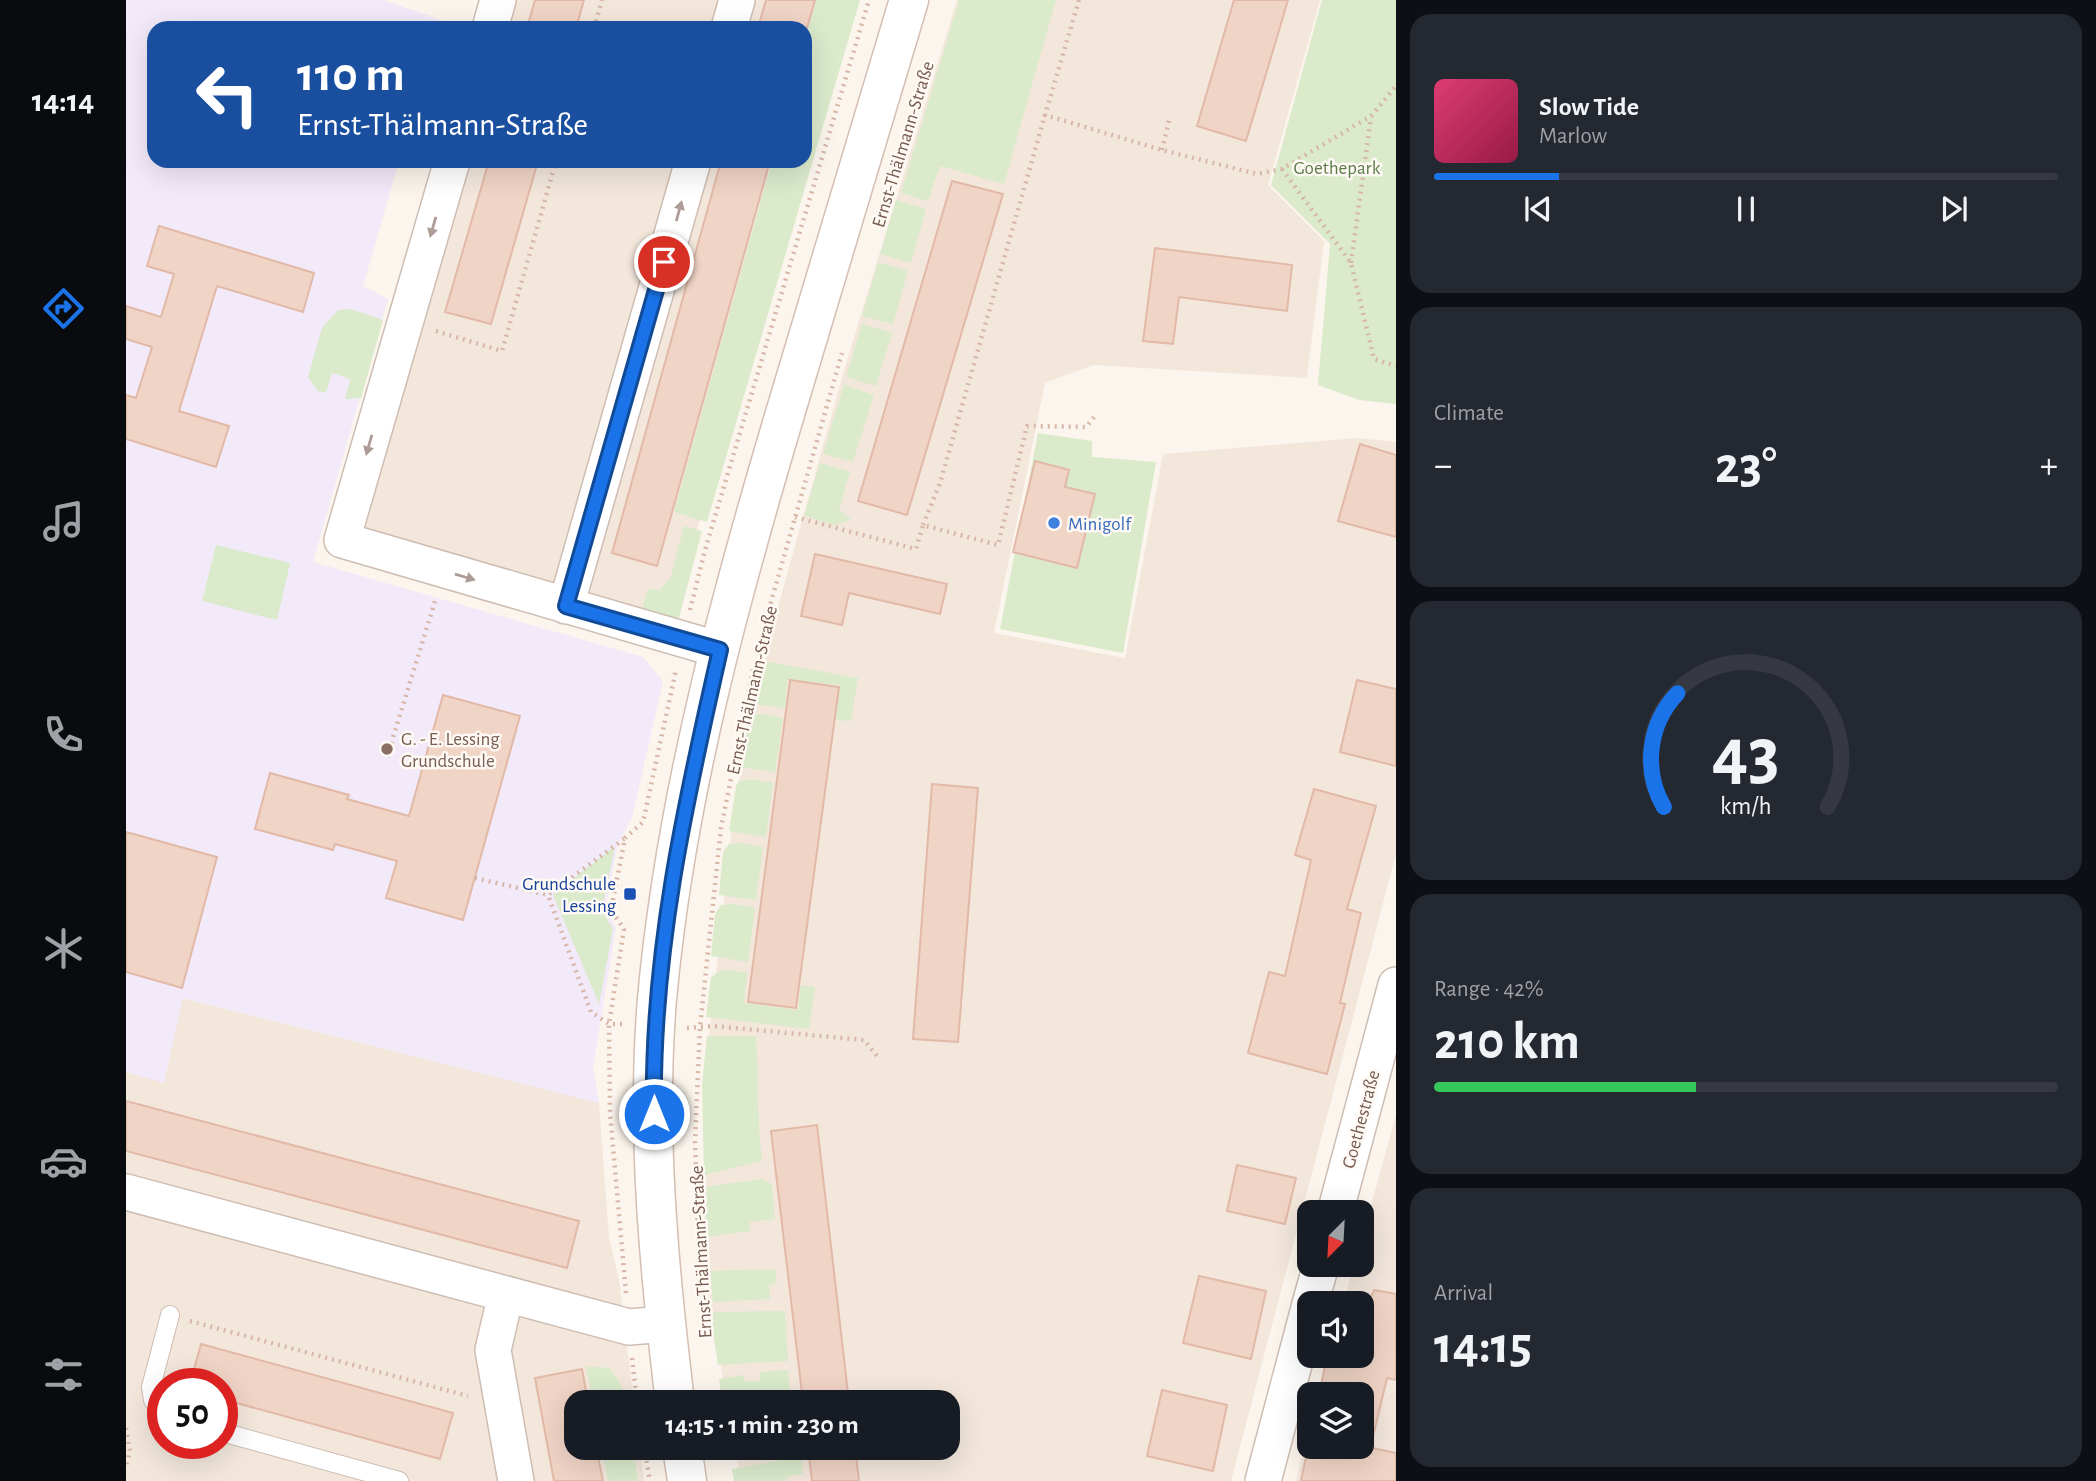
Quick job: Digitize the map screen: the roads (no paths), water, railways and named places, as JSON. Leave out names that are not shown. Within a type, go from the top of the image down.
[{"type":"main road","name":"Ernst-Thälmann-Straße","points":[[674,1390],[654,1161],[656,1026],[669,901],[694,764],[738,654],[757,506],[909,0]]},
{"type":"main road","points":[[684,1460],[687,1481]]},
{"type":"street","points":[[492,21],[498,0]]},
{"type":"street","points":[[731,21],[737,0]]},
{"type":"street","name":"Ernst-Thälmann-Straße","points":[[450,168],[342,540],[738,654]]},
{"type":"street","points":[[566,606],[690,168]]},
{"type":"street","name":"Goethestraße","points":[[1338,1200],[1396,985]]},
{"type":"street","name":"Ernst-Thälmann-Straße","points":[[126,1192],[629,1326],[666,1324]]},
{"type":"street","points":[[506,1294],[493,1350],[516,1481]]},
{"type":"street","points":[[1263,1481],[1297,1354]]},
{"type":"lane","points":[[156,1368],[170,1315]]},
{"type":"lane","points":[[238,1436],[399,1481]]},
{"type":"place","name":"Minigolf","points":[[1054,523]]},
{"type":"place","name":"G. - E. Lessing Grundschule","points":[[387,749]]},
{"type":"place","name":"Grundschule Lessing","points":[[630,894]]},
{"type":"park label","name":"Goethepark","points":[[1337,167]]}]
